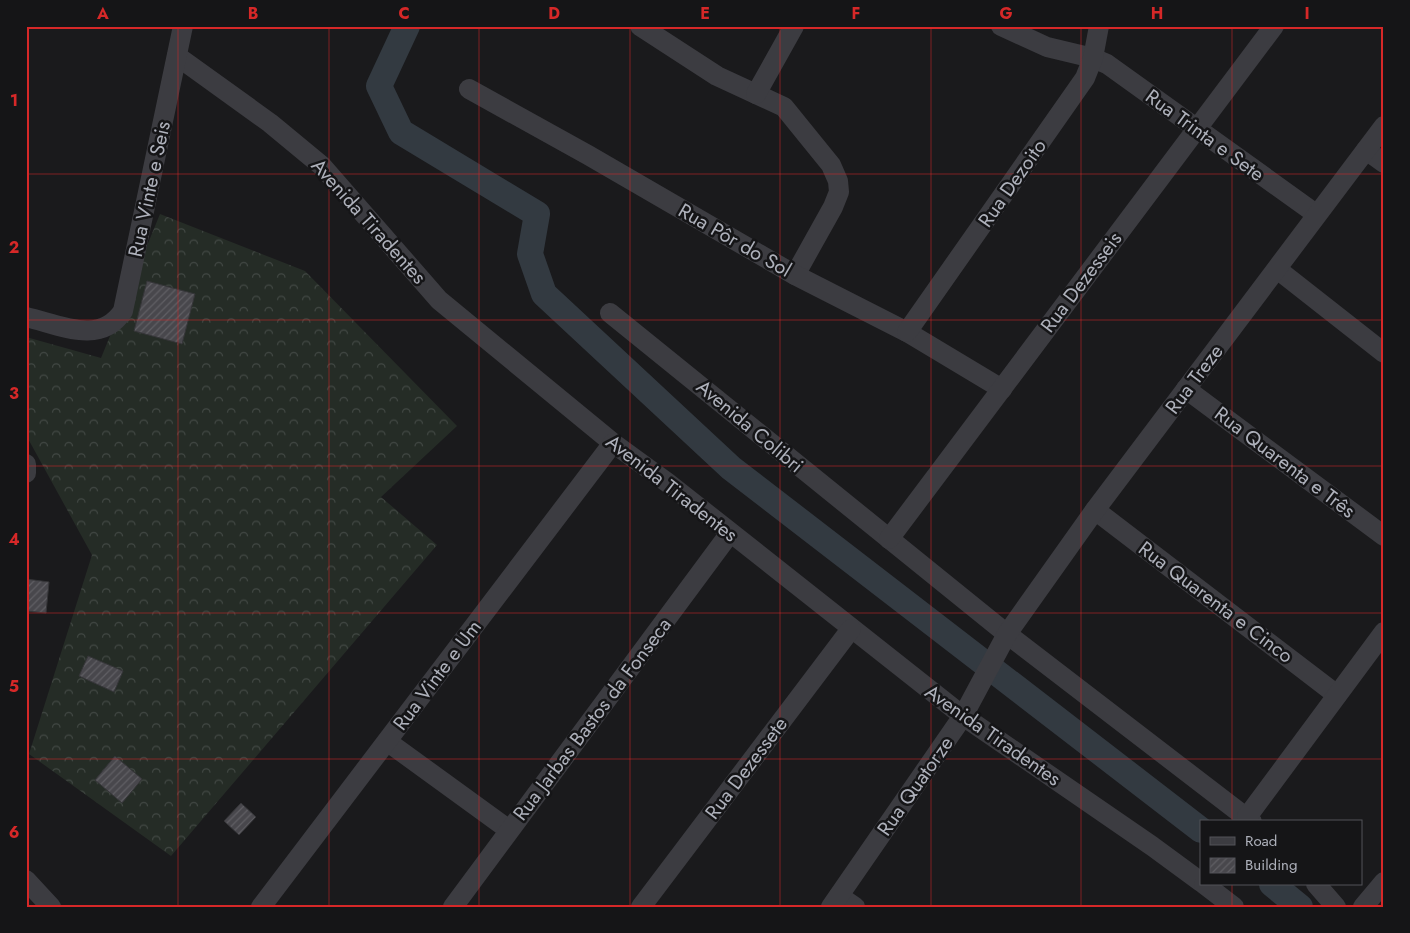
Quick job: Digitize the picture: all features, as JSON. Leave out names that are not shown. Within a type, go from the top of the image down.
[{"type":"street","name":"Rua Vinte e Seis","points":[[26,316],[90,332],[104,329],[116,321],[125,304],[183,26]]},
{"type":"street","points":[[640,26],[717,76],[784,108],[831,165],[838,181],[839,192],[833,207],[795,275]]},
{"type":"street","points":[[756,94],[794,26]]},
{"type":"street","name":"Rua Trinta e Sete","points":[[1001,26],[1047,47],[1093,58],[1107,64],[1195,130],[1316,214]]},
{"type":"street","name":"Rua Dezoito","points":[[907,332],[1085,78],[1093,58],[1099,26]]},
{"type":"street","name":"Rua Dezesseis","points":[[889,539],[1274,26]]},
{"type":"street","name":"Avenida Tiradentes","points":[[177,56],[270,123],[322,166],[440,300],[612,443],[730,532],[963,716],[1200,881]]},
{"type":"street","name":"Rua Pôr do Sol","points":[[468,89],[588,154],[795,275],[907,332],[1002,389]]},
{"type":"street","name":"Rua Treze","points":[[1002,642],[1095,510],[1384,126]]},
{"type":"street","points":[[1366,150],[1384,163]]},
{"type":"street","points":[[1277,269],[1384,353]]},
{"type":"street","name":"Avenida Colibri","points":[[610,313],[889,539]]},
{"type":"street","name":"Rua Quarenta e Três","points":[[1186,389],[1384,536]]},
{"type":"street","name":"Rua Vinte e Um","points":[[261,907],[388,742],[612,443]]},
{"type":"street","points":[[26,464],[26,473]]},
{"type":"street","name":"Rua Quarenta e Cinco","points":[[1095,510],[1337,695]]},
{"type":"street","name":"Rua Jarbas Bastos da Fonseca","points":[[453,907],[730,532]]},
{"type":"street","points":[[889,539],[1002,642],[1249,819],[1384,632]]},
{"type":"street","name":"Rua Dezessete","points":[[641,907],[851,629]]},
{"type":"street","name":"Rua Quatorze","points":[[842,903],[963,716],[1002,642]]},
{"type":"street","points":[[388,742],[509,830]]},
{"type":"street","points":[[26,880],[51,907]]},
{"type":"street","points":[[1363,907],[1384,882]]},
{"type":"street","name":"Avenida Tiradentes","points":[[1207,886],[1234,907]]},
{"type":"street","points":[[1318,886],[1336,907]]},
{"type":"green space","points":[[160,214],[305,271],[457,426],[381,497],[437,545],[171,856],[29,754],[92,555],[26,435],[26,337],[101,358]]},
{"type":"building","points":[[147,281],[195,294],[182,344],[134,331]]},
{"type":"building","points":[[26,579],[49,582],[46,613],[26,611]]},
{"type":"building","points":[[88,656],[123,671],[114,692],[79,676]]},
{"type":"building","points":[[115,756],[142,779],[122,803],[95,780]]},
{"type":"building","points":[[241,803],[256,817],[239,835],[224,821]]},
{"type":"waterway","points":[[407,26],[379,86],[401,132],[537,214],[530,254],[544,294],[731,468],[1200,829]]},
{"type":"waterway","points":[[1274,886],[1300,907]]}]
